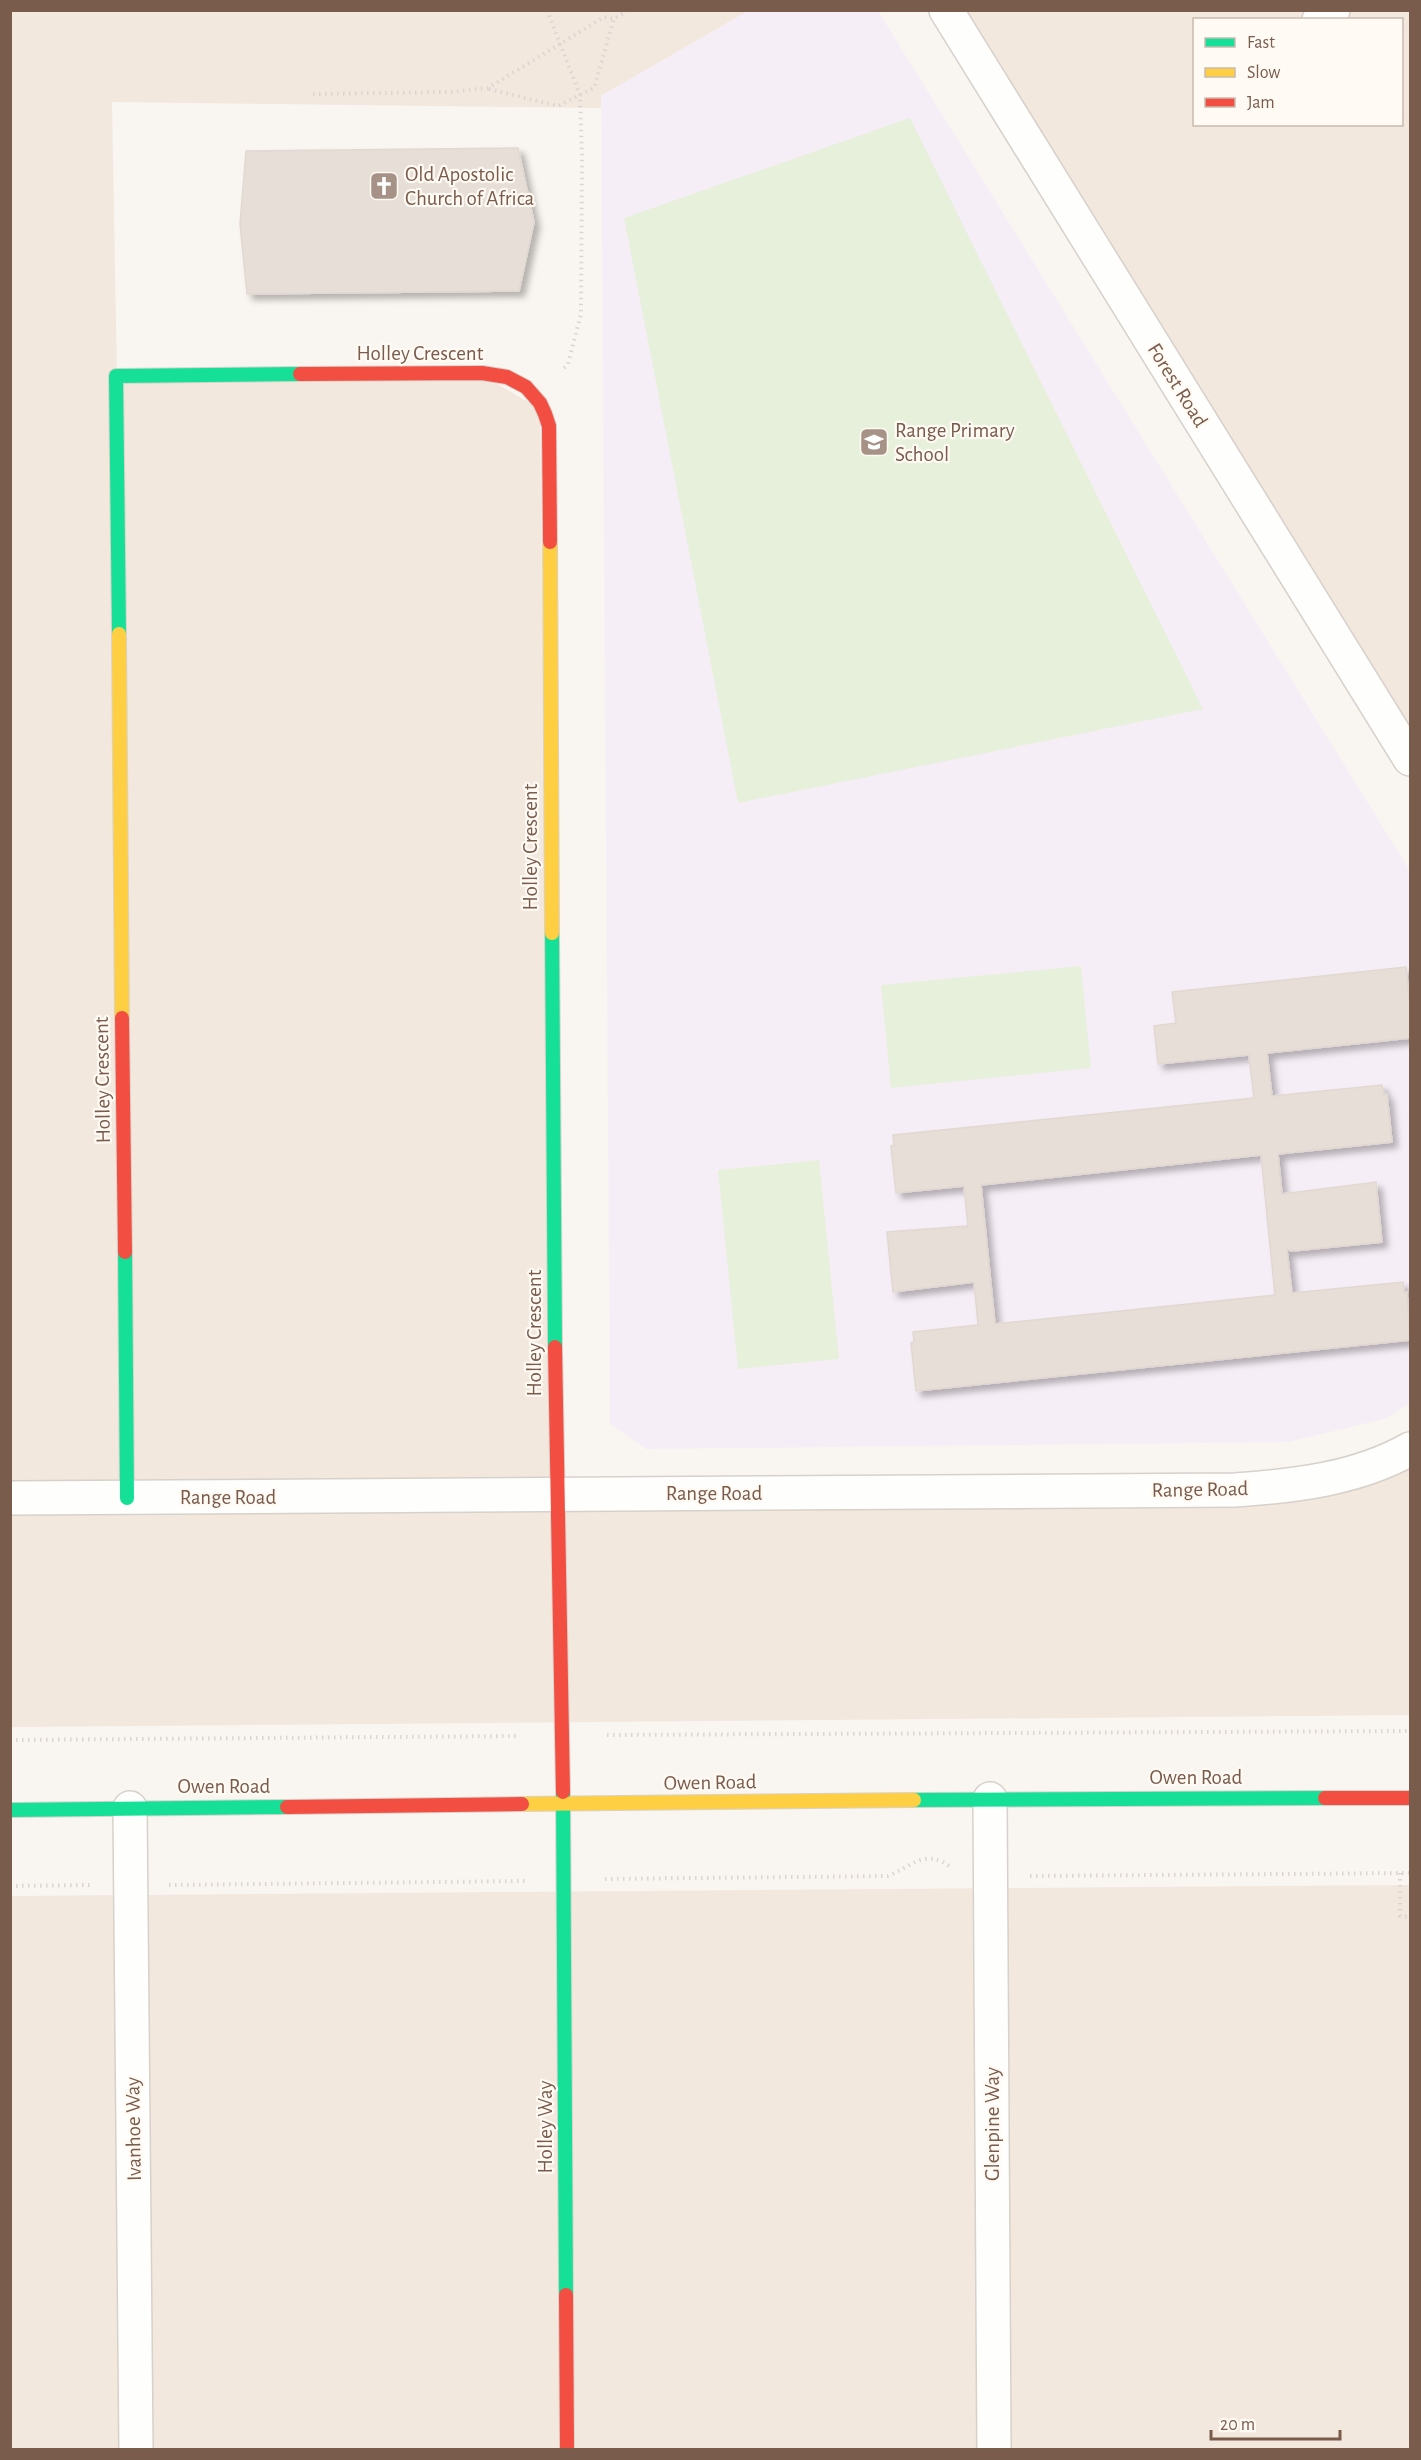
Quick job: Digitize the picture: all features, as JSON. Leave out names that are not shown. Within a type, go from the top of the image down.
[{"type":"street","name":"Forest Road","points":[[946,10],[1409,753]]},
{"type":"street","name":"Holley Crescent","points":[[127,1498],[116,376],[482,373],[502,375],[520,382],[535,396],[544,410],[549,426],[556,1494],[563,1805]]},
{"type":"street","name":"Range Road","points":[[10,1498],[1235,1490],[1284,1487],[1332,1478],[1367,1468],[1410,1449]]},
{"type":"street","name":"Owen Road","points":[[10,1810],[990,1799],[1410,1798]]},
{"type":"street","name":"Glenpine Way","points":[[990,1799],[994,2450]]},
{"type":"street","name":"Holley Way","points":[[563,1805],[567,2450]]},
{"type":"street","name":"Ivanhoe Way","points":[[130,1808],[136,2450]]},
{"type":"path","points":[[535,396],[568,364],[581,314],[580,95],[547,10]]},
{"type":"path","points":[[313,94],[449,92],[488,88],[558,106],[594,88],[614,19],[628,10]]},
{"type":"path","points":[[488,88],[604,17],[614,19]]},
{"type":"path","points":[[607,1735],[1410,1731]]},
{"type":"path","points":[[10,1740],[516,1736]]},
{"type":"path","points":[[595,1880],[888,1876],[926,1857],[941,1860],[958,1874]]},
{"type":"path","points":[[1400,1873],[1400,1916],[1410,1917]]},
{"type":"path","points":[[1030,1876],[1410,1873]]},
{"type":"path","points":[[162,1885],[531,1881]]},
{"type":"path","points":[[10,1886],[100,1885]]},
{"type":"shaded area","points":[[10,11],[748,11],[601,96],[601,108],[112,102],[117,378],[482,375],[540,409],[552,1497],[1234,1493],[1410,1454],[1410,1715],[11,1727]]},
{"type":"shaded area","name":"Range Primary School","points":[[748,11],[878,11],[1410,871],[1410,1403],[1387,1418],[1289,1442],[646,1449],[610,1424],[601,96]]},
{"type":"shaded area","points":[[949,11],[1410,11],[1410,753]]},
{"type":"shaded area","points":[[1410,1885],[1410,2449],[11,2449],[10,1896]]},
{"type":"green space","points":[[910,118],[1203,709],[738,803],[624,218]]},
{"type":"green space","points":[[1081,966],[1091,1068],[891,1088],[881,985]]},
{"type":"green space","points":[[819,1160],[839,1359],[738,1369],[718,1170]]},
{"type":"building","name":"Old Apostolic Church of Africa","points":[[518,148],[534,222],[519,291],[247,294],[240,224],[246,151]]},
{"type":"building","points":[[1406,967],[1410,1038],[1267,1053],[1272,1096],[1382,1085],[1384,1095],[1387,1094],[1392,1142],[1278,1154],[1282,1194],[1376,1182],[1382,1242],[1287,1250],[1292,1293],[1403,1282],[1404,1292],[1407,1292],[1410,1340],[916,1391],[911,1343],[914,1342],[913,1332],[978,1325],[974,1282],[893,1292],[887,1232],[968,1226],[964,1186],[896,1193],[891,1146],[894,1145],[893,1135],[1254,1098],[1249,1055],[1158,1064],[1154,1026],[1176,1023],[1172,992]],"holes":[[[1261,1155],[1275,1295],[995,1324],[981,1185]]]},
{"type":"traffic: fast","points":[[119,634],[116,376],[300,374]]},
{"type":"traffic: fast","points":[[552,933],[555,1347]]},
{"type":"traffic: fast","points":[[125,1252],[127,1498]]},
{"type":"traffic: fast","points":[[563,1792],[566,2295]]},
{"type":"traffic: fast","points":[[914,1800],[1325,1798]]},
{"type":"traffic: fast","points":[[10,1810],[287,1807]]},
{"type":"traffic: slow","points":[[550,542],[552,933]]},
{"type":"traffic: slow","points":[[119,634],[122,1018]]},
{"type":"traffic: slow","points":[[522,1804],[914,1800]]},
{"type":"traffic: jam","points":[[300,374],[482,373],[507,377],[526,387],[540,403],[549,426],[550,542]]},
{"type":"traffic: jam","points":[[122,1018],[125,1252]]},
{"type":"traffic: jam","points":[[555,1347],[563,1792]]},
{"type":"traffic: jam","points":[[1325,1798],[1410,1798]]},
{"type":"traffic: jam","points":[[287,1807],[522,1804]]},
{"type":"traffic: jam","points":[[566,2295],[567,2450]]},
{"type":"place","name":"Old Apostolic Church of Africa","points":[[384,186]]},
{"type":"place","name":"Range Primary School","points":[[874,442]]}]
